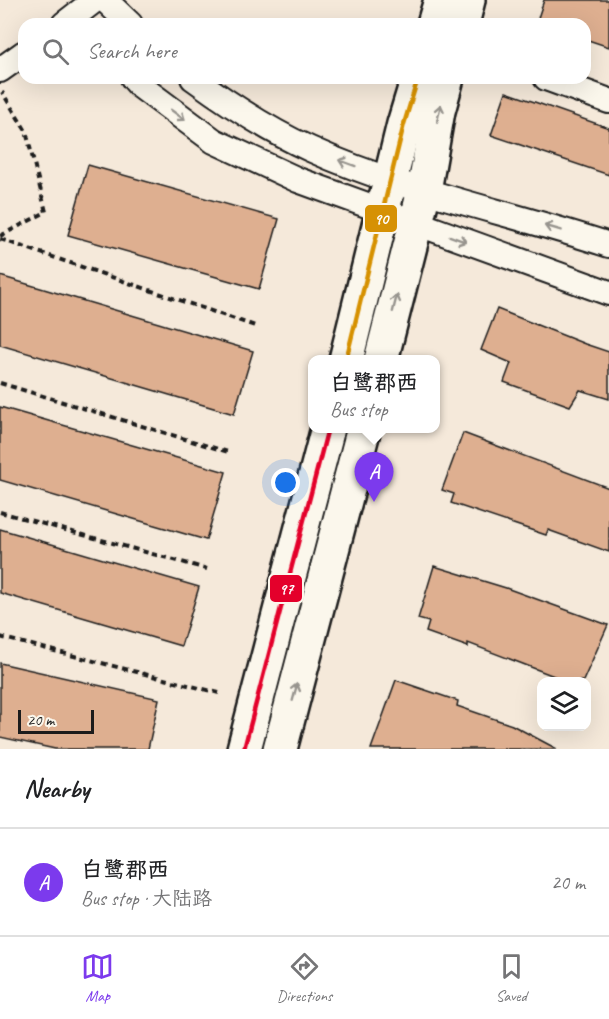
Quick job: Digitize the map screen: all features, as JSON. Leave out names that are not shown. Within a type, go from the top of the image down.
[{"type":"main road","points":[[436,18],[441,0]]},
{"type":"main road","points":[[464,18],[468,0]]},
{"type":"main road","points":[[347,355],[416,84]]},
{"type":"main road","points":[[382,355],[424,191],[438,111],[445,84]]},
{"type":"main road","points":[[244,749],[327,433]]},
{"type":"main road","points":[[280,749],[363,433]]},
{"type":"street","points":[[105,0],[124,18]]},
{"type":"street","points":[[0,70],[18,57]]},
{"type":"street","points":[[138,84],[214,141],[298,180],[609,293]]},
{"type":"street","points":[[201,84],[232,107],[310,149],[424,191],[609,245]]},
{"type":"street","points":[[562,84],[609,101]]},
{"type":"path","points":[[0,89],[26,131],[46,212],[0,238]]},
{"type":"path","points":[[0,238],[258,327]]},
{"type":"path","points":[[0,383],[228,452]]},
{"type":"path","points":[[0,512],[207,569]]},
{"type":"path","points":[[0,637],[219,693]]},
{"type":"building","points":[[544,0],[609,0],[609,47],[591,41],[591,18],[538,18]]},
{"type":"building","points":[[506,92],[609,128],[609,175],[491,135]]},
{"type":"building","points":[[88,165],[279,219],[259,289],[68,235]]},
{"type":"building","points":[[0,276],[253,351],[234,414],[0,345]]},
{"type":"building","points":[[497,309],[609,352],[609,399],[580,390],[570,406],[504,382],[511,363],[481,350]]},
{"type":"building","points":[[0,407],[226,472],[206,540],[0,480]]},
{"type":"building","points":[[463,433],[609,488],[609,552],[548,530],[546,535],[451,503],[454,494],[442,490]]},
{"type":"building","points":[[0,529],[199,587],[181,646],[0,593]]},
{"type":"building","points":[[434,566],[506,588],[608,625],[585,677],[557,677],[468,643],[468,647],[426,632],[429,622],[418,619]]},
{"type":"building","points":[[0,663],[159,699],[148,749],[55,749],[0,737]]},
{"type":"building","points":[[396,680],[458,701],[457,706],[512,725],[557,749],[371,749]]},
{"type":"transit line","name":"90","points":[[347,355],[404,124],[416,84]]},
{"type":"transit line","name":"97","points":[[244,749],[327,433]]},
{"type":"place","name":"白鹭郡西","points":[[374,502]]}]
